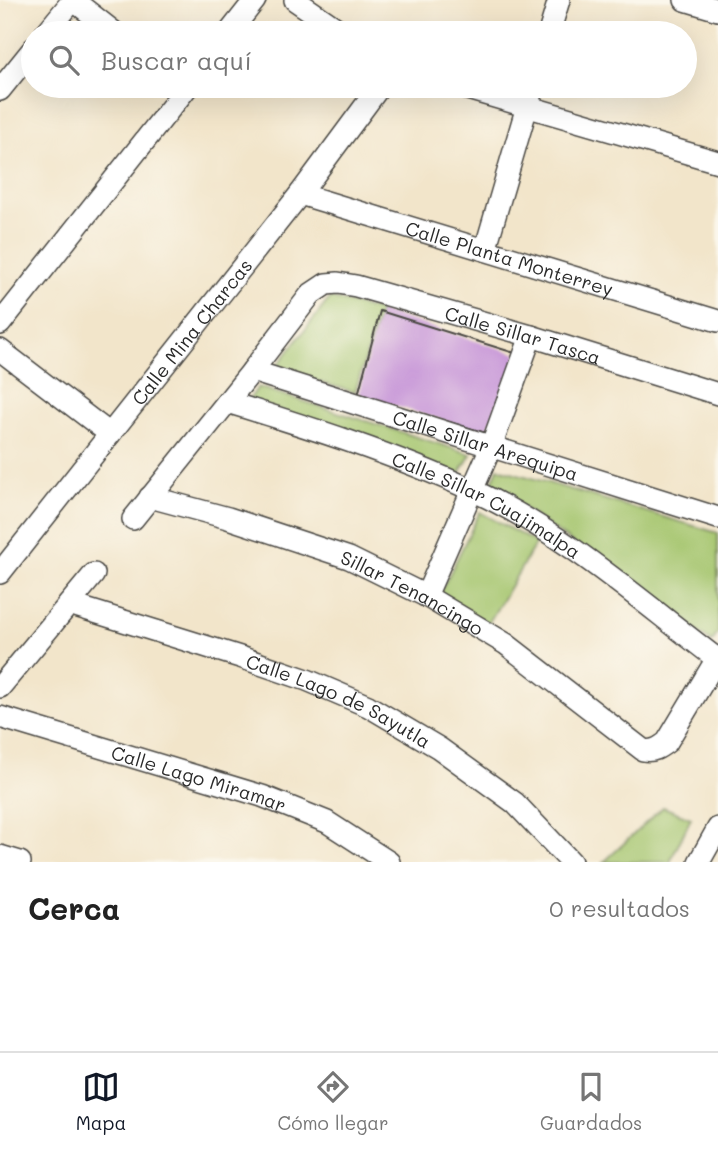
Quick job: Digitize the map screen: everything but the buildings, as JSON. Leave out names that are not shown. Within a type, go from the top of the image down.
[{"type":"street","points":[[56,21],[73,0],[100,21]]},
{"type":"street","points":[[238,21],[255,0]]},
{"type":"street","points":[[295,0],[326,21]]},
{"type":"street","points":[[553,21],[559,0]]},
{"type":"street","points":[[685,0],[718,10]]},
{"type":"street","points":[[0,90],[21,64]]},
{"type":"street","points":[[0,324],[176,98]]},
{"type":"street","name":"Calle Mina Charcas","points":[[0,573],[300,194],[371,98]]},
{"type":"street","points":[[485,250],[529,98]]},
{"type":"street","points":[[536,98],[718,162]]},
{"type":"street","name":"Calle Planta Monterrey","points":[[300,194],[718,321]]},
{"type":"street","name":"Calle Sillar Tasca","points":[[252,372],[311,294],[326,284],[338,283],[531,336],[718,394]]},
{"type":"street","points":[[426,596],[491,447],[531,336]]},
{"type":"street","points":[[0,350],[110,434]]},
{"type":"street","points":[[133,519],[252,372]]},
{"type":"street","name":"Calle Sillar Arequipa","points":[[252,372],[718,518]]},
{"type":"street","name":"Calle Sillar Cuajimalpa","points":[[227,402],[367,448],[473,490],[530,521],[589,560],[718,658]]},
{"type":"street","name":"Sillar Tenancingo","points":[[150,497],[349,558],[426,596],[506,643],[643,750],[659,748],[667,742],[718,658]]},
{"type":"street","points":[[0,687],[94,574]]},
{"type":"street","name":"Calle Lago de Sayutla","points":[[69,604],[240,657],[307,680],[368,706],[439,748],[515,803],[571,862]]},
{"type":"street","name":"Calle Lago Miramar","points":[[0,717],[262,796],[327,822],[388,862]]},
{"type":"street","points":[[707,856],[718,828]]},
{"type":"street","points":[[0,856],[20,862]]},
{"type":"green space","points":[[330,298],[380,311],[355,392],[274,370]]},
{"type":"green space","points":[[258,387],[471,454],[459,475],[249,400]]},
{"type":"green space","points":[[498,468],[718,533],[718,633],[712,642],[491,485]]},
{"type":"green space","points":[[480,512],[536,543],[488,624],[439,595]]},
{"type":"green space","points":[[663,807],[691,818],[670,862],[604,862]]}]
